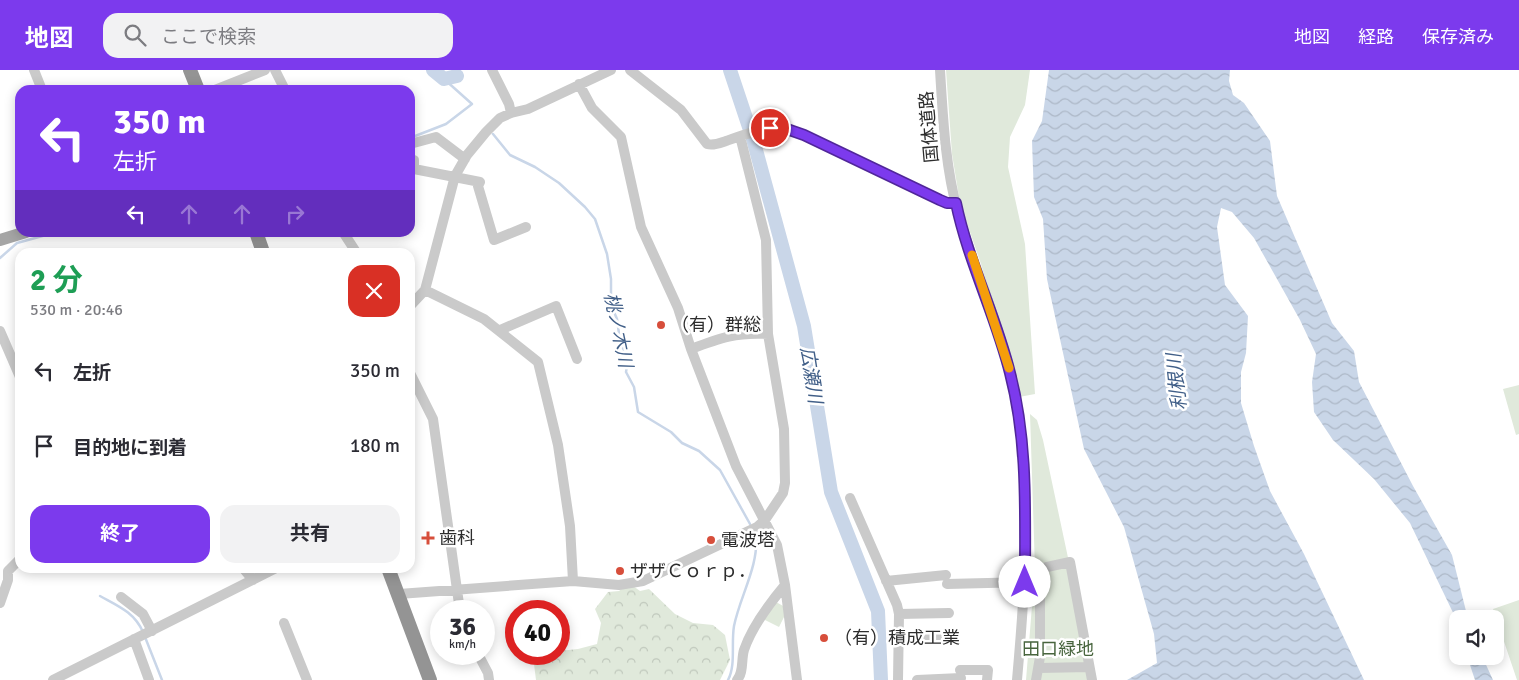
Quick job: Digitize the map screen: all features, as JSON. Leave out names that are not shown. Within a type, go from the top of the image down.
[{"type":"highway","points":[[190,70],[196,85]]},
{"type":"highway","points":[[198,70],[202,85]]},
{"type":"highway","points":[[390,573],[430,680]]},
{"type":"main road","points":[[0,240],[15,235]]},
{"type":"street","points":[[34,70],[40,85]]},
{"type":"street","points":[[228,85],[265,70]]},
{"type":"street","points":[[275,70],[282,85]]},
{"type":"street","points":[[492,70],[509,104],[511,113]]},
{"type":"street","points":[[415,301],[425,290],[455,176],[465,159],[490,128],[511,113],[528,109],[611,70]]},
{"type":"street","points":[[630,70],[681,110],[707,144],[715,144],[757,130],[777,128],[792,130],[947,203],[956,203]]},
{"type":"street","name":"国体道路","points":[[940,70],[946,146],[956,203],[1010,373],[1020,423],[1025,475],[1025,582],[1017,680]]},
{"type":"street","points":[[579,84],[592,108],[621,137],[640,227],[678,308],[690,350],[736,466],[766,520],[777,545],[785,585],[797,680]]},
{"type":"street","points":[[399,594],[573,581],[619,585],[642,581],[708,552],[757,527],[766,520],[783,493],[785,483],[784,429],[768,334],[766,240],[742,136]]},
{"type":"street","points":[[415,143],[436,137],[465,159]]},
{"type":"street","points":[[415,169],[480,182],[478,186],[494,240],[526,227]]},
{"type":"street","points":[[346,237],[353,248]]},
{"type":"street","points":[[425,290],[484,319],[538,362],[558,445],[570,526],[573,581]]},
{"type":"street","points":[[500,330],[556,306],[577,359]]},
{"type":"street","points":[[0,331],[15,366]]},
{"type":"street","points":[[690,350],[726,336],[745,333],[768,334]]},
{"type":"street","points":[[415,383],[433,419],[459,600]]},
{"type":"street","points":[[850,498],[899,614],[898,680]]},
{"type":"street","points":[[1036,680],[1039,668],[1040,574],[1047,566],[1070,562],[1092,680]]},
{"type":"street","points":[[0,603],[8,580],[8,571],[15,565]]},
{"type":"street","points":[[247,573],[253,580]]},
{"type":"street","points":[[53,680],[266,573]]},
{"type":"street","points":[[886,581],[1025,582]]},
{"type":"street","points":[[737,680],[740,676],[744,652],[754,627],[785,585]]},
{"type":"street","points":[[121,597],[143,614],[152,631]]},
{"type":"street","points":[[899,614],[949,613]]},
{"type":"street","points":[[284,623],[307,680]]},
{"type":"street","points":[[899,638],[954,639]]},
{"type":"street","points":[[134,639],[149,680]]},
{"type":"street","points":[[484,665],[489,680]]},
{"type":"street","points":[[1039,668],[1089,667]]},
{"type":"street","points":[[917,680],[988,670],[987,680]]},
{"type":"green space","points":[[946,70],[1030,70],[1025,105],[1010,137],[1008,167],[1025,244],[1035,394],[1019,397],[981,264],[960,203],[952,154]]},
{"type":"green space","points":[[1519,385],[1519,434],[1516,435],[1503,389]]},
{"type":"green space","name":"田口緑地","points":[[1030,414],[1037,420],[1043,440],[1094,680],[1026,680],[1035,569]]},
{"type":"green space","points":[[629,583],[640,591],[649,589],[675,614],[693,623],[713,625],[725,635],[730,660],[720,680],[536,680],[534,665],[570,665],[570,650],[597,644],[601,623],[595,609],[608,592],[619,591]]},
{"type":"green space","points":[[1519,600],[1519,680],[1517,680],[1504,642],[1504,610],[1493,609]]},
{"type":"green space","points":[[776,602],[785,607],[785,615],[779,627],[763,619]]},
{"type":"water","name":"利根川","points":[[1049,70],[1230,70],[1229,81],[1233,95],[1244,103],[1270,141],[1277,196],[1332,323],[1354,351],[1359,382],[1413,486],[1452,555],[1466,610],[1452,610],[1410,523],[1374,479],[1333,440],[1314,412],[1312,382],[1316,354],[1300,320],[1254,238],[1232,212],[1221,208],[1217,227],[1225,285],[1248,316],[1246,353],[1241,372],[1241,403],[1254,446],[1270,491],[1304,554],[1364,680],[1127,680],[1157,663],[1154,634],[1124,527],[1084,449],[1047,279],[1043,219],[1034,197],[1032,141],[1042,121]]},
{"type":"water","points":[[1470,665],[1486,665],[1493,680],[1475,680]]},
{"type":"waterway","name":"桃ノ木川","points":[[433,70],[444,79],[457,76]]},
{"type":"waterway","name":"広瀬川","points":[[730,70],[753,139],[804,326],[831,492],[878,611],[881,680]]},
{"type":"waterway","points":[[415,136],[446,124],[472,104],[444,79]]},
{"type":"waterway","name":"桃ノ木川","points":[[493,134],[510,155],[535,167],[559,183],[595,219],[607,254],[611,279],[611,305],[617,319],[620,341],[628,360],[626,372],[634,387],[638,412],[671,432],[682,443],[699,451],[720,470],[750,524]]},
{"type":"waterway","points":[[0,258],[17,243],[39,237]]},
{"type":"waterway","name":"桃ノ木川","points":[[728,680],[733,661],[734,626],[755,558],[756,535]]},
{"type":"waterway","points":[[100,596],[130,614],[143,632]]},
{"type":"waterway","points":[[145,637],[162,680]]},
{"type":"slow traffic","points":[[972,255],[1009,368]]},
{"type":"place","name":"（有）群総","points":[[661,325]]},
{"type":"place","name":"歯科","points":[[428,538]]},
{"type":"place","name":"電波塔","points":[[711,540]]},
{"type":"place","name":"ザザＣｏｒｐ．","points":[[620,571]]},
{"type":"place","name":"（有）積成工業","points":[[824,638]]},
{"type":"route","points":[[770,128],[792,130],[940,200],[947,203],[956,203],[1010,373],[1020,423],[1025,475],[1025,582]]}]
